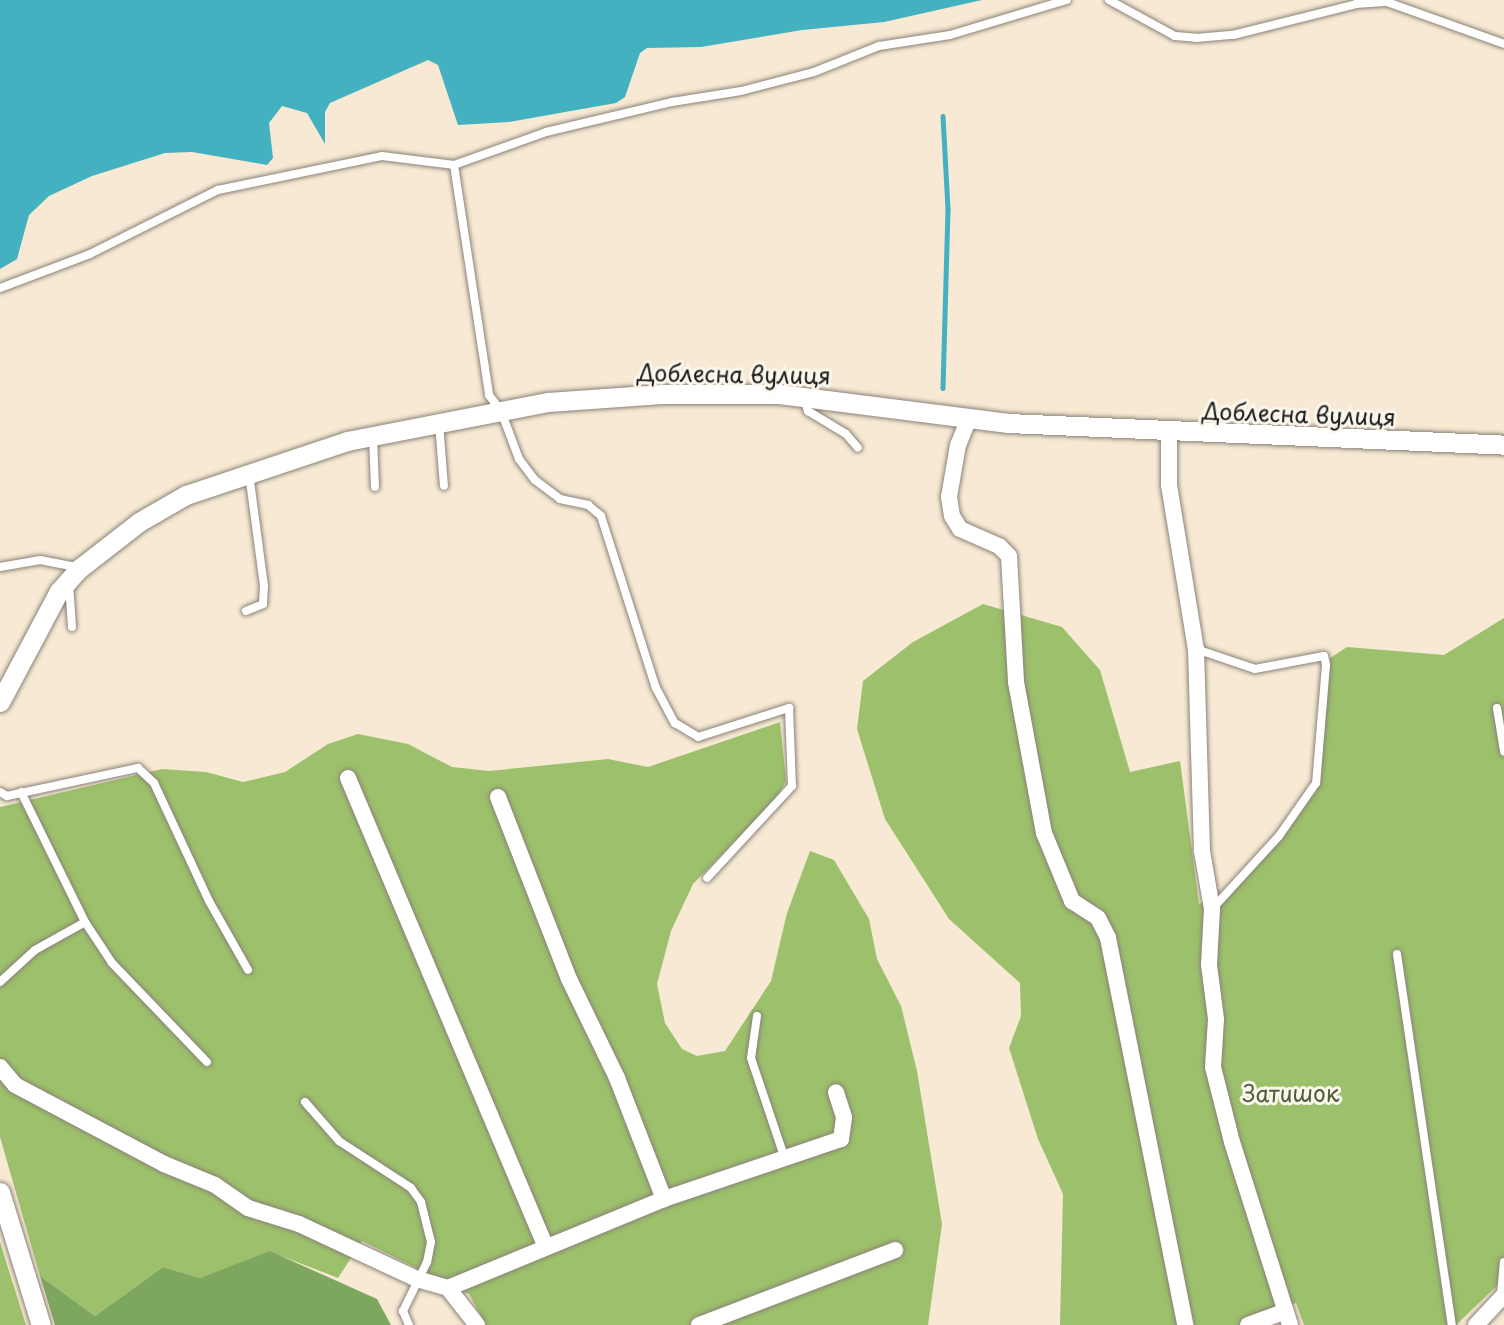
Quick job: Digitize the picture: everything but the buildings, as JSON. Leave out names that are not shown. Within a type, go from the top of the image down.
[{"type":"street","name":"Доблесна вулиця","points":[[74,574],[139,522],[186,495],[373,436],[548,402],[662,394],[803,396],[969,418],[1169,434],[1504,445]]},
{"type":"street","points":[[969,418],[954,471],[952,516],[960,528],[999,546],[1009,556],[1014,670],[1044,833],[1072,901],[1098,918],[1108,937],[1185,1325]]},
{"type":"street","points":[[1169,434],[1169,485],[1196,649],[1201,838],[1212,909],[1209,965],[1216,1019],[1213,1067],[1232,1142],[1288,1318],[1248,1325]]},
{"type":"street","points":[[0,702],[14,670],[74,574]]},
{"type":"street","points":[[348,778],[545,1245]]},
{"type":"street","points":[[498,797],[559,957],[617,1078],[664,1199]]},
{"type":"street","points":[[0,1067],[15,1085],[164,1164],[215,1185],[248,1208],[299,1224],[416,1279],[448,1289],[477,1325]]},
{"type":"street","points":[[448,1289],[545,1245],[664,1199],[784,1156],[841,1139],[844,1117],[836,1092]]},
{"type":"street","points":[[0,1192],[41,1325]]},
{"type":"street","points":[[699,1325],[895,1250]]},
{"type":"street","points":[[1476,1325],[1502,1297]]},
{"type":"lane","points":[[0,288],[90,254],[218,190],[382,156],[454,165],[546,132],[672,102],[741,91],[814,72],[879,47],[950,35],[1067,0]]},
{"type":"lane","points":[[1109,0],[1175,36],[1196,38],[1233,34],[1356,4],[1387,2],[1504,44]]},
{"type":"lane","points":[[454,165],[489,394],[501,411],[519,459],[535,480],[560,499],[588,505],[601,516],[656,688],[675,723],[698,737],[771,710],[789,708],[792,786],[707,878]]},
{"type":"lane","points":[[803,396],[808,411],[846,434],[858,448]]},
{"type":"lane","points":[[439,423],[444,486]]},
{"type":"lane","points":[[373,436],[375,487]]},
{"type":"lane","points":[[246,611],[262,604],[264,586],[249,474]]},
{"type":"lane","points":[[0,567],[40,560],[74,574],[72,627]]},
{"type":"lane","points":[[1196,649],[1255,669],[1324,656],[1326,665],[1316,783],[1279,836],[1212,909]]},
{"type":"lane","points":[[1497,708],[1504,751]]},
{"type":"lane","points":[[0,792],[7,796],[138,768],[154,783],[209,901],[248,971]]},
{"type":"lane","points":[[21,792],[85,922],[112,963],[207,1062]]},
{"type":"lane","points":[[0,982],[35,950],[85,922]]},
{"type":"lane","points":[[1397,954],[1452,1325]]},
{"type":"lane","points":[[757,1016],[751,1058],[784,1156]]},
{"type":"lane","points":[[305,1102],[339,1141],[411,1188],[421,1202],[431,1242],[402,1311],[409,1325]]},
{"type":"lane","points":[[1502,1297],[1504,1262]]},
{"type":"green space","name":"Затишок","points":[[983,604],[1062,627],[1100,670],[1130,772],[1180,761],[1199,904],[1236,889],[1319,785],[1330,658],[1347,647],[1444,655],[1504,618],[1504,1279],[1456,1325],[1304,1325],[1296,1303],[1248,1325],[1060,1325],[1063,1194],[1038,1139],[1009,1048],[1021,1016],[1020,983],[949,919],[885,819],[857,729],[863,681],[913,642]]},
{"type":"green space","points":[[780,722],[786,781],[776,799],[693,884],[671,931],[657,984],[665,1023],[682,1049],[697,1056],[725,1051],[771,981],[787,913],[810,851],[834,860],[869,919],[877,959],[901,1006],[917,1071],[942,1224],[928,1325],[486,1325],[469,1294],[362,1241],[338,1278],[271,1252],[200,1278],[163,1267],[95,1316],[40,1276],[0,1137],[0,807],[162,769],[206,772],[243,782],[285,772],[328,744],[358,734],[408,744],[452,767],[489,771],[608,759],[648,767]]},
{"type":"green space","points":[[0,1242],[13,1284],[26,1325],[0,1325]]},
{"type":"green space","points":[[270,1251],[377,1299],[391,1325],[55,1325],[40,1276],[95,1316],[163,1267],[200,1278]]},
{"type":"water","points":[[0,0],[982,0],[884,22],[802,30],[701,47],[647,48],[640,53],[625,97],[616,103],[509,122],[458,125],[438,65],[428,60],[330,103],[325,112],[325,144],[307,113],[282,106],[269,123],[273,158],[267,165],[192,152],[165,153],[92,176],[49,196],[29,215],[17,259],[0,269]]},
{"type":"waterway","points":[[943,116],[948,209],[943,388]]}]
